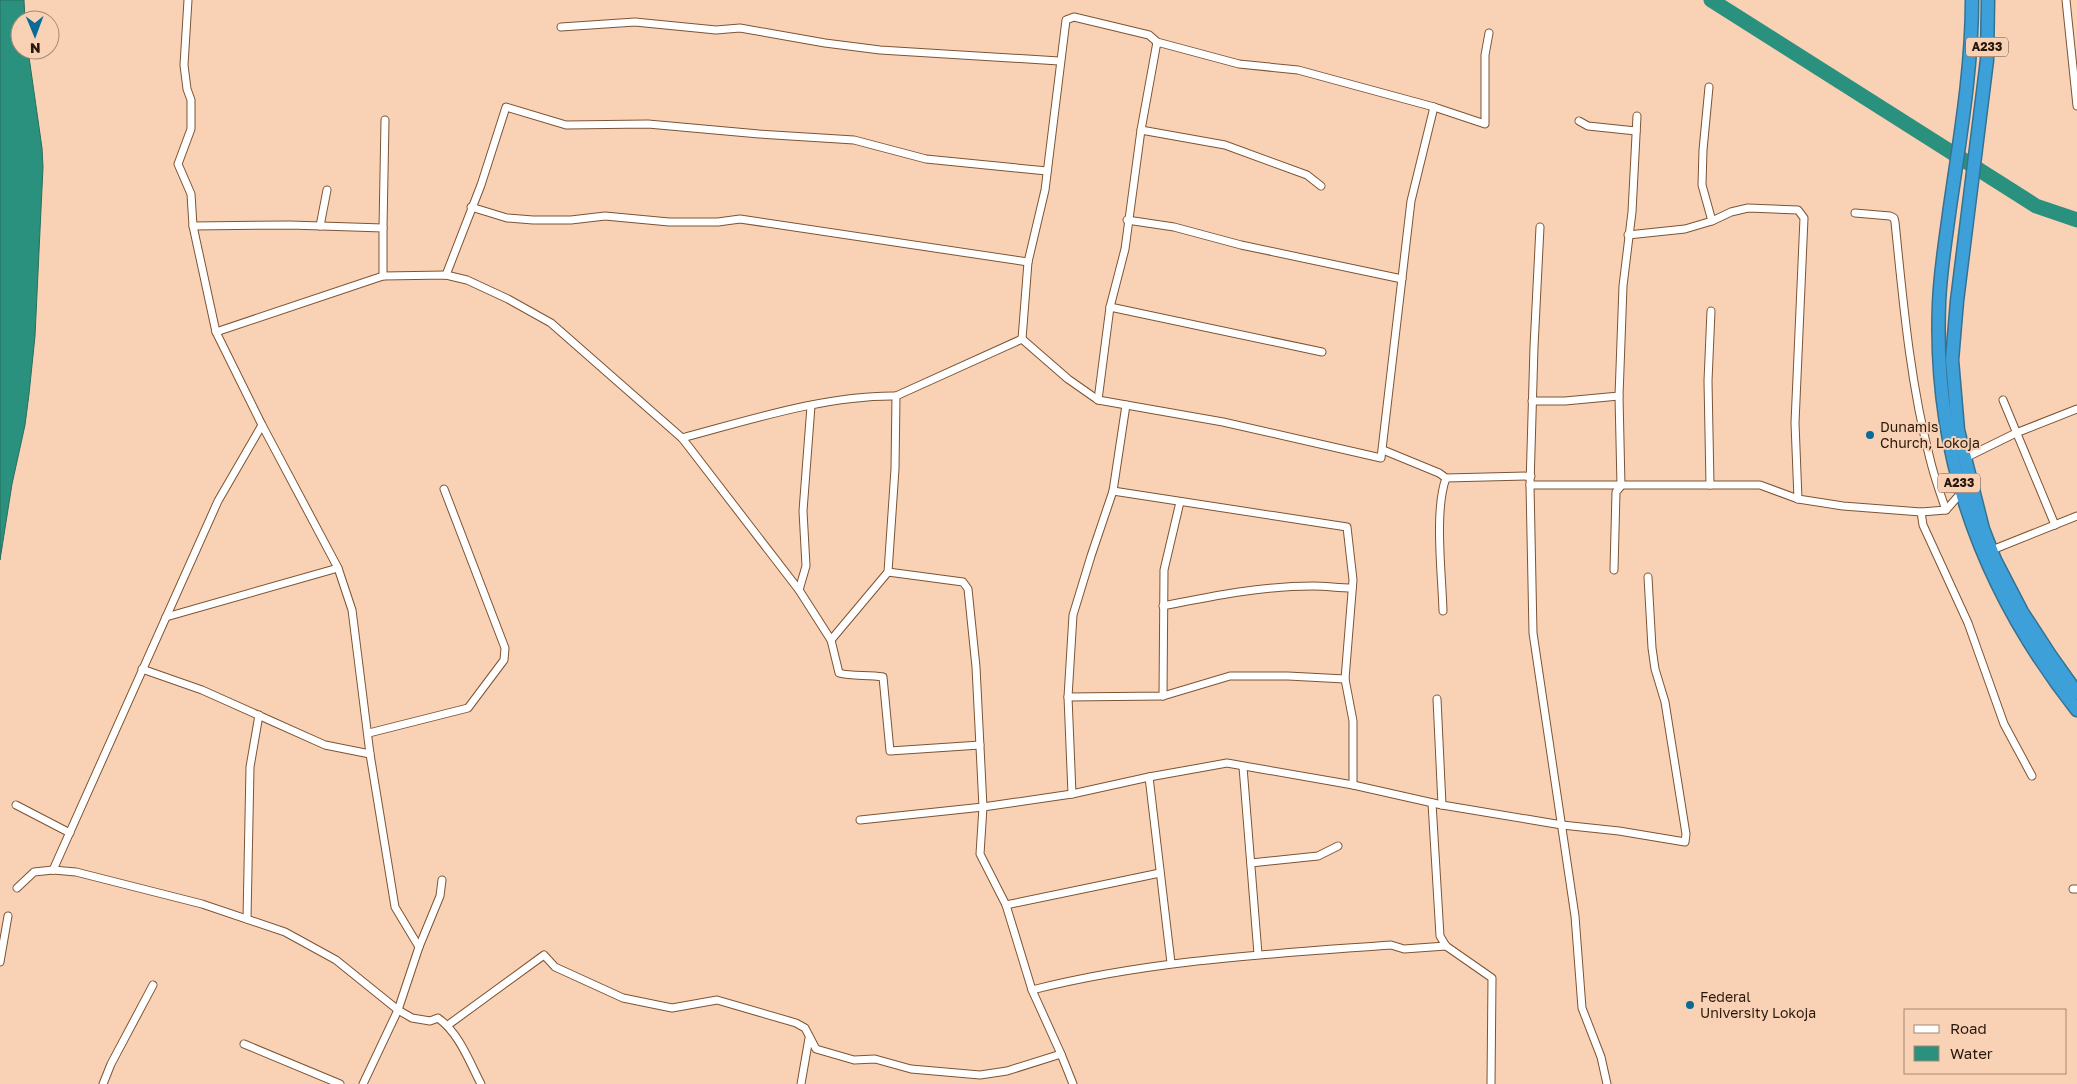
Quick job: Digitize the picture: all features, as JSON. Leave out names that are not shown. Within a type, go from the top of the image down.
[{"type":"highway","name":"A233","points":[[1972,0],[1972,27],[1966,93],[1939,304],[1940,358],[1947,430],[1961,493],[1990,573],[2012,616],[2063,684],[2077,692]]},
{"type":"highway","name":"A233","points":[[1988,0],[1987,60],[1957,301],[1952,360],[1958,430],[1983,529],[2022,612],[2077,710]]},
{"type":"street","points":[[188,0],[184,65],[187,90],[191,100],[191,129],[178,164],[191,194],[193,226],[216,332],[262,425],[338,568],[352,610],[369,733],[370,754],[395,907],[419,948]]},
{"type":"street","points":[[2066,0],[2077,106]]},
{"type":"street","points":[[1022,339],[1028,262],[1045,190],[1066,20],[1074,17],[1150,35],[1157,42],[1239,64],[1298,70],[1434,107],[1486,124],[1485,55],[1489,33]]},
{"type":"street","points":[[562,27],[635,22],[716,30],[740,28],[825,43],[880,50],[1060,61]]},
{"type":"street","points":[[1098,400],[1110,307],[1125,249],[1127,220],[1157,42]]},
{"type":"street","points":[[1708,87],[1702,185],[1712,221]]},
{"type":"street","points":[[446,274],[481,185],[506,107],[566,125],[648,124],[854,140],[926,159],[1047,171]]},
{"type":"street","points":[[1022,339],[1068,380],[1098,400],[1223,422],[1381,458],[1411,201],[1434,107]]},
{"type":"street","points":[[1614,570],[1616,492],[1621,486],[1619,396],[1622,286],[1632,212],[1637,116]]},
{"type":"street","points":[[383,276],[385,120]]},
{"type":"street","points":[[1579,121],[1588,126],[1636,132]]},
{"type":"street","points":[[1141,130],[1216,143],[1249,152],[1307,175],[1321,186]]},
{"type":"street","points":[[320,226],[327,190]]},
{"type":"street","points":[[471,207],[507,218],[533,220],[571,220],[605,216],[668,222],[718,222],[740,219],[1028,262]]},
{"type":"street","points":[[1628,234],[1676,231],[1748,208],[1798,210],[1804,218],[1795,423],[1798,499]]},
{"type":"street","points":[[1855,213],[1894,218],[1907,332],[1920,420],[1930,462],[1946,510]]},
{"type":"street","points":[[1127,220],[1174,227],[1241,246],[1402,279]]},
{"type":"street","points":[[193,226],[383,228]]},
{"type":"street","points":[[1540,227],[1530,476],[1533,633],[1575,916],[1582,1008],[1600,1057],[1607,1084]]},
{"type":"street","points":[[216,332],[383,276],[446,274],[467,280],[508,299],[551,323],[682,438],[800,590],[831,640],[839,673],[850,676],[867,674],[883,677],[890,751],[980,745]]},
{"type":"street","points":[[1110,307],[1322,352]]},
{"type":"street","points":[[1710,485],[1708,381],[1711,311]]},
{"type":"street","points":[[682,438],[785,411],[874,395],[896,396],[1022,339]]},
{"type":"street","points":[[831,640],[888,572],[895,469],[896,396]]},
{"type":"street","points":[[1532,401],[1564,401],[1619,396]]},
{"type":"street","points":[[2003,400],[2055,524]]},
{"type":"street","points":[[1072,794],[1068,697],[1074,615],[1113,491],[1126,404]]},
{"type":"street","points":[[800,590],[806,566],[803,511],[811,406]]},
{"type":"street","points":[[1965,458],[2016,433],[2077,409]]},
{"type":"street","points":[[53,870],[218,501],[262,425]]},
{"type":"street","points":[[1382,450],[1440,473],[1446,478],[1530,476]]},
{"type":"street","points":[[1443,611],[1440,516],[1443,486],[1446,478]]},
{"type":"street","points":[[1530,485],[1760,485],[1798,499],[1843,506],[1921,512],[1946,510],[1961,493]]},
{"type":"street","points":[[369,733],[468,708],[504,660],[506,654],[444,489]]},
{"type":"street","points":[[1113,491],[1347,527],[1352,588],[1345,679],[1353,720],[1353,785]]},
{"type":"street","points":[[1163,696],[1164,570],[1180,502]]},
{"type":"street","points":[[1921,512],[1923,525],[1968,623],[2004,724],[2032,776]]},
{"type":"street","points":[[1992,550],[2077,516]]},
{"type":"street","points":[[166,617],[338,568]]},
{"type":"street","points":[[888,572],[962,582],[968,590],[976,667],[984,806],[980,854],[1006,905],[1032,990],[1073,1084]]},
{"type":"street","points":[[860,820],[1072,794],[1149,777],[1227,763],[1353,785],[1442,805],[1562,825],[1619,830],[1685,842],[1686,834],[1666,712],[1655,669],[1652,648],[1648,577]]},
{"type":"street","points":[[1163,606],[1230,593],[1273,588],[1315,586],[1352,588]]},
{"type":"street","points":[[142,669],[202,690],[325,745],[370,754]]},
{"type":"street","points":[[1068,697],[1163,696],[1230,676],[1288,676],[1345,679]]},
{"type":"street","points":[[1437,699],[1442,805]]},
{"type":"street","points":[[247,919],[250,767],[259,715]]},
{"type":"street","points":[[1243,767],[1258,954]]},
{"type":"street","points":[[1149,777],[1171,963]]},
{"type":"street","points":[[1432,803],[1440,936],[1446,946],[1492,978],[1492,1084]]},
{"type":"street","points":[[16,805],[70,833]]},
{"type":"street","points":[[1251,863],[1318,856],[1338,846]]},
{"type":"street","points":[[17,888],[34,872],[53,870],[76,872],[202,904],[284,932],[336,960],[398,1010],[412,1018],[430,1021],[438,1018],[448,1025],[480,1084]]},
{"type":"street","points":[[1006,905],[1160,873]]},
{"type":"street","points":[[363,1084],[398,1010],[419,948],[440,896],[442,880]]},
{"type":"street","points":[[0,962],[8,916]]},
{"type":"street","points":[[1032,990],[1076,979],[1171,963],[1258,954],[1391,945],[1404,949],[1446,946]]},
{"type":"street","points":[[448,1025],[544,955],[555,967],[623,998],[672,1008],[717,1000],[796,1023],[805,1028],[816,1048],[854,1060],[875,1059],[911,1069],[980,1075],[1007,1071],[1061,1054]]},
{"type":"street","points":[[103,1084],[111,1064],[153,985]]},
{"type":"street","points":[[801,1084],[809,1038]]},
{"type":"street","points":[[244,1044],[340,1084]]},
{"type":"water","points":[[0,0],[24,0],[24,10],[10,10],[10,60],[29,60],[43,167],[35,336],[29,394],[0,560]]},
{"type":"waterway","points":[[1711,0],[2036,206],[2077,220]]},
{"type":"place","name":"Dunamis Church, Lokoja","points":[[1870,435]]},
{"type":"place","name":"Federal University Lokoja","points":[[1690,1005]]}]
